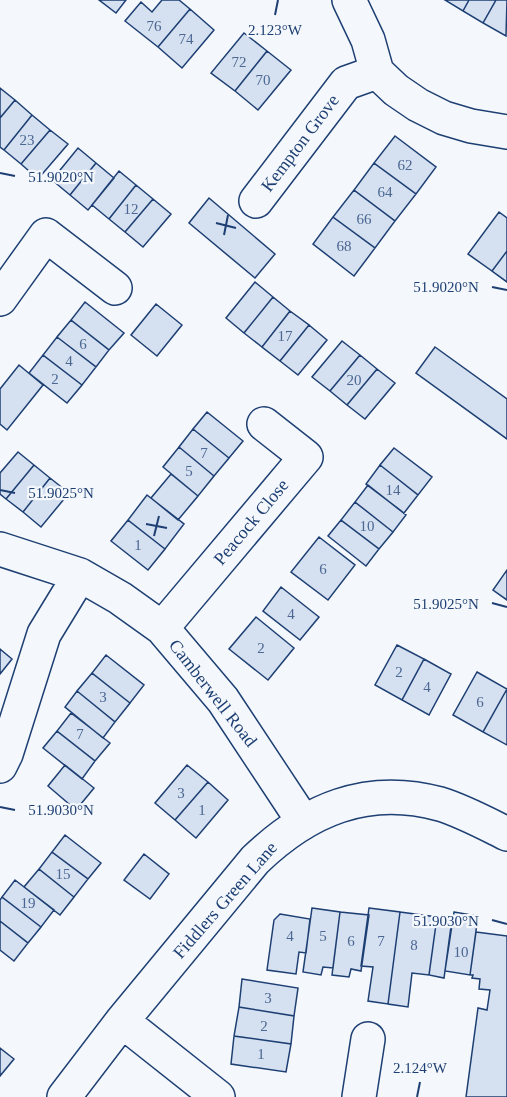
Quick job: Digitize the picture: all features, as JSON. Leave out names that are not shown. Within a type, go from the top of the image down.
[{"type":"street","points":[[348,0],[368,40],[377,72],[403,95],[444,118],[471,126],[507,132]]},
{"type":"street","name":"Kempton Grove","points":[[256,201],[346,83],[377,72]]},
{"type":"street","points":[[0,299],[46,235],[115,288]]},
{"type":"street","name":"Peacock Close","points":[[162,628],[306,456],[264,424]]},
{"type":"street","name":"Camberwell Road","points":[[0,549],[80,575],[120,598],[162,628],[223,700],[303,821]]},
{"type":"street","points":[[0,766],[44,634],[80,575]]},
{"type":"street","name":"Fiddlers Green Lane","points":[[64,1097],[122,1021],[255,860],[277,839],[303,821],[350,802],[380,798],[410,799],[440,804],[507,834]]},
{"type":"street","points":[[122,1021],[218,1097]]},
{"type":"street","points":[[359,1097],[368,1039]]},
{"type":"building","points":[[99,0],[126,0],[116,13]]},
{"type":"building","points":[[162,0],[179,0],[190,9],[158,47],[125,21],[141,2],[152,12]]},
{"type":"building","points":[[445,0],[469,0],[463,11]]},
{"type":"building","points":[[469,0],[496,0],[483,23],[463,11]]},
{"type":"building","points":[[496,0],[507,0],[506,36],[483,23]]},
{"type":"building","points":[[190,9],[214,30],[182,68],[158,47]]},
{"type":"building","points":[[244,33],[267,51],[235,91],[211,73]]},
{"type":"building","points":[[267,51],[291,70],[258,110],[235,91]]},
{"type":"building","points":[[0,88],[15,100],[0,118]]},
{"type":"building","points":[[15,100],[32,115],[4,150],[0,147],[0,118]]},
{"type":"building","points":[[32,115],[50,130],[21,164],[4,150]]},
{"type":"building","points":[[50,130],[68,144],[38,179],[21,164]]},
{"type":"building","points":[[395,136],[436,167],[416,194],[374,163]]},
{"type":"building","points":[[78,148],[96,163],[70,195],[52,180]]},
{"type":"building","points":[[96,163],[114,178],[88,210],[70,195]]},
{"type":"building","points":[[374,163],[416,194],[395,221],[354,190]]},
{"type":"building","points":[[119,171],[136,185],[109,219],[92,205]]},
{"type":"building","points":[[136,185],[153,199],[125,232],[109,219]]},
{"type":"building","points":[[354,190],[395,221],[375,248],[333,217]]},
{"type":"building","points":[[209,198],[275,254],[255,278],[189,223]]},
{"type":"building","points":[[153,199],[171,214],[143,247],[125,232]]},
{"type":"building","points":[[499,212],[507,218],[507,251],[492,271],[468,254]]},
{"type":"building","points":[[333,217],[375,248],[354,276],[313,244]]},
{"type":"building","points":[[507,251],[507,282],[492,271]]},
{"type":"building","points":[[255,282],[273,297],[244,333],[226,318]]},
{"type":"building","points":[[273,297],[290,311],[262,347],[244,333]]},
{"type":"building","points":[[85,302],[124,333],[109,350],[71,320]]},
{"type":"building","points":[[156,304],[182,325],[157,356],[131,335]]},
{"type":"building","points":[[290,311],[309,325],[280,361],[262,347]]},
{"type":"building","points":[[71,320],[109,350],[96,367],[57,337]]},
{"type":"building","points":[[309,325],[327,340],[298,375],[280,361]]},
{"type":"building","points":[[57,337],[96,367],[82,385],[43,355]]},
{"type":"building","points":[[342,341],[360,355],[330,391],[312,377]]},
{"type":"building","points":[[435,347],[507,399],[507,439],[416,373]]},
{"type":"building","points":[[43,355],[82,385],[67,403],[29,373]]},
{"type":"building","points":[[360,355],[377,369],[347,405],[330,391]]},
{"type":"building","points":[[19,365],[43,385],[7,430],[0,424],[0,389]]},
{"type":"building","points":[[377,369],[395,383],[365,419],[347,405]]},
{"type":"building","points":[[207,412],[243,441],[229,458],[193,429]]},
{"type":"building","points":[[193,429],[229,458],[214,476],[179,447]]},
{"type":"building","points":[[179,447],[214,476],[198,496],[163,467]]},
{"type":"building","points":[[394,448],[432,477],[418,495],[380,465]]},
{"type":"building","points":[[18,452],[34,465],[6,499],[0,494],[0,473]]},
{"type":"building","points":[[34,465],[50,478],[23,512],[6,499]]},
{"type":"building","points":[[380,465],[418,495],[404,513],[366,484]]},
{"type":"building","points":[[171,474],[198,496],[178,520],[151,498]]},
{"type":"building","points":[[50,478],[69,493],[41,527],[23,512]]},
{"type":"building","points":[[368,485],[406,515],[393,532],[355,502]]},
{"type":"building","points":[[147,495],[184,524],[165,549],[128,520]]},
{"type":"building","points":[[355,502],[393,532],[379,549],[341,520]]},
{"type":"building","points":[[128,520],[165,549],[148,570],[111,541]]},
{"type":"building","points":[[341,520],[379,549],[366,566],[328,536]]},
{"type":"building","points":[[319,537],[355,565],[328,600],[291,572]]},
{"type":"building","points":[[507,570],[507,600],[493,590]]},
{"type":"building","points":[[281,587],[319,617],[300,640],[263,611]]},
{"type":"building","points":[[256,617],[294,648],[268,680],[229,649]]},
{"type":"building","points":[[397,645],[424,659],[402,700],[375,685]]},
{"type":"building","points":[[0,649],[12,659],[0,674]]},
{"type":"building","points":[[106,655],[144,685],[130,703],[92,673]]},
{"type":"building","points":[[424,659],[451,674],[429,715],[402,700]]},
{"type":"building","points":[[477,672],[507,689],[483,732],[453,715]]},
{"type":"building","points":[[92,673],[130,703],[115,722],[77,691]]},
{"type":"building","points":[[507,689],[507,745],[483,732]]},
{"type":"building","points":[[77,691],[115,722],[103,738],[65,707]]},
{"type":"building","points":[[71,713],[110,743],[95,761],[57,731]]},
{"type":"building","points":[[57,731],[95,761],[82,779],[43,748]]},
{"type":"building","points":[[65,765],[94,788],[76,810],[48,786]]},
{"type":"building","points":[[187,765],[208,782],[175,820],[155,803]]},
{"type":"building","points":[[208,782],[228,800],[196,838],[175,820]]},
{"type":"building","points":[[65,835],[101,863],[88,879],[52,852]]},
{"type":"building","points":[[52,852],[88,879],[74,897],[39,869]]},
{"type":"building","points":[[144,854],[169,874],[150,899],[124,880]]},
{"type":"building","points":[[39,869],[74,897],[60,915],[24,887]]},
{"type":"building","points":[[15,880],[54,910],[41,927],[2,897]]},
{"type":"building","points":[[2,897],[41,927],[28,943],[0,921]]},
{"type":"building","points":[[312,908],[340,912],[333,968],[323,967],[321,975],[303,972]]},
{"type":"building","points":[[369,908],[400,912],[388,1004],[368,1001],[373,967],[361,966]]},
{"type":"building","points":[[340,912],[369,915],[361,971],[351,969],[349,977],[332,975]]},
{"type":"building","points":[[400,912],[437,917],[429,975],[412,973],[408,1007],[388,1004]]},
{"type":"building","points":[[454,912],[478,916],[470,975],[445,971]]},
{"type":"building","points":[[280,914],[310,919],[306,953],[299,952],[296,974],[267,970],[274,920]]},
{"type":"building","points":[[437,917],[452,919],[444,978],[429,975]]},
{"type":"building","points":[[0,921],[28,943],[14,961],[0,950]]},
{"type":"building","points":[[476,932],[507,936],[507,1097],[466,1097],[478,1008],[487,1010],[490,990],[479,989],[480,979],[472,978],[473,975],[470,975]]},
{"type":"building","points":[[242,979],[298,988],[294,1016],[239,1007]]},
{"type":"building","points":[[239,1007],[294,1016],[291,1044],[234,1036]]},
{"type":"building","points":[[234,1036],[291,1044],[286,1072],[231,1064]]},
{"type":"building","points":[[0,1048],[14,1059],[0,1076]]}]
